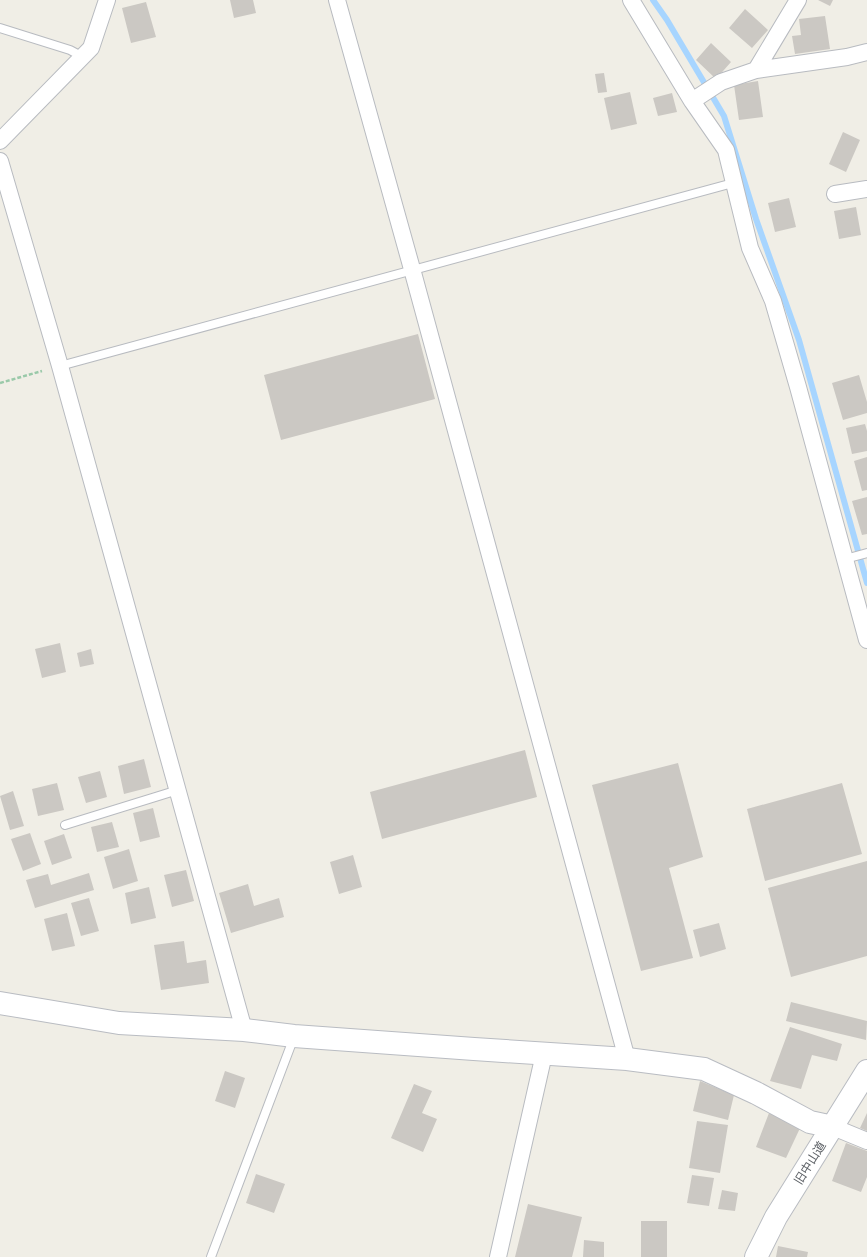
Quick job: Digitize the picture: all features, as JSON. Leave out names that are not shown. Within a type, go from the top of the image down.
[{"type":"street","points":[[0,141],[91,48],[107,0]]},
{"type":"street","points":[[337,0],[628,1059]]},
{"type":"street","points":[[631,0],[692,101],[726,150],[750,248],[773,301],[867,640]]},
{"type":"street","points":[[756,70],[798,0]]},
{"type":"street","points":[[692,101],[721,82],[756,70],[847,57],[867,52]]},
{"type":"street","points":[[0,161],[60,366],[244,1030]]},
{"type":"street","points":[[835,194],[867,189]]},
{"type":"street","points":[[0,1003],[119,1023],[244,1030],[294,1036],[628,1059],[704,1069],[810,1122],[833,1126],[867,1141]]},
{"type":"street","points":[[498,1257],[544,1054]]},
{"type":"street","name":"旧中山道","points":[[756,1257],[776,1217],[867,1071]]},
{"type":"lane","points":[[0,28],[70,50],[83,57]]},
{"type":"lane","points":[[60,366],[412,269],[734,183]]},
{"type":"lane","points":[[845,559],[867,553]]},
{"type":"lane","points":[[65,825],[178,790]]},
{"type":"lane","points":[[211,1257],[294,1036]]},
{"type":"path","points":[[0,383],[60,366]]},
{"type":"building","points":[[230,0],[253,0],[256,13],[234,18]]},
{"type":"building","points":[[818,0],[833,0],[830,6]]},
{"type":"building","points":[[146,2],[156,37],[131,43],[122,8]]},
{"type":"building","points":[[745,9],[768,30],[752,48],[729,28]]},
{"type":"building","points":[[825,16],[830,49],[795,54],[792,36],[801,35],[799,19]]},
{"type":"building","points":[[711,43],[731,62],[716,79],[696,60]]},
{"type":"building","points":[[604,73],[607,92],[598,93],[595,74]]},
{"type":"building","points":[[758,81],[763,117],[739,120],[734,85]]},
{"type":"building","points":[[630,92],[637,124],[611,130],[604,98]]},
{"type":"building","points":[[672,93],[677,112],[658,116],[653,98]]},
{"type":"building","points":[[843,132],[860,140],[846,172],[829,164]]},
{"type":"building","points":[[789,198],[796,227],[775,232],[768,203]]},
{"type":"building","points":[[856,207],[861,235],[839,239],[834,211]]},
{"type":"building","points":[[418,334],[435,399],[281,440],[264,375]]},
{"type":"building","points":[[859,375],[867,402],[867,413],[843,420],[832,383]]},
{"type":"building","points":[[865,424],[867,431],[867,451],[852,454],[846,428]]},
{"type":"building","points":[[867,457],[867,490],[862,491],[854,461]]},
{"type":"building","points":[[867,497],[867,534],[862,535],[852,501]]},
{"type":"building","points":[[60,643],[66,672],[42,678],[35,649]]},
{"type":"building","points":[[91,649],[94,664],[80,667],[77,653]]},
{"type":"building","points":[[525,750],[537,797],[382,839],[370,792]]},
{"type":"building","points":[[144,759],[151,787],[124,794],[118,766]]},
{"type":"building","points":[[678,763],[703,857],[669,868],[693,958],[641,971],[592,785]]},
{"type":"building","points":[[100,771],[107,797],[86,803],[78,777]]},
{"type":"building","points":[[57,783],[64,810],[38,816],[32,789]]},
{"type":"building","points":[[842,783],[862,854],[765,881],[747,809]]},
{"type":"building","points":[[13,791],[24,826],[10,830],[0,796]]},
{"type":"building","points":[[153,808],[160,837],[140,842],[133,813]]},
{"type":"building","points":[[112,822],[119,847],[97,852],[91,827]]},
{"type":"building","points":[[30,833],[41,864],[23,871],[11,839]]},
{"type":"building","points":[[64,834],[72,858],[52,865],[44,841]]},
{"type":"building","points":[[129,849],[138,881],[113,889],[104,857]]},
{"type":"building","points":[[353,855],[362,887],[339,894],[330,862]]},
{"type":"building","points":[[867,861],[867,956],[791,977],[768,888]]},
{"type":"building","points":[[186,870],[194,901],[172,907],[164,875]]},
{"type":"building","points":[[89,873],[94,890],[35,908],[26,880],[48,874],[51,885]]},
{"type":"building","points":[[248,884],[254,906],[279,898],[284,917],[231,933],[219,893]]},
{"type":"building","points":[[149,887],[156,918],[131,924],[125,893]]},
{"type":"building","points":[[89,898],[99,931],[81,936],[71,903]]},
{"type":"building","points":[[67,913],[75,946],[52,951],[44,919]]},
{"type":"building","points":[[719,923],[726,949],[700,957],[693,930]]},
{"type":"building","points":[[184,941],[187,963],[206,960],[209,983],[161,990],[154,945]]},
{"type":"building","points":[[791,1002],[867,1021],[866,1040],[786,1021]]},
{"type":"building","points":[[790,1027],[842,1044],[837,1061],[812,1055],[801,1089],[770,1081]]},
{"type":"building","points":[[225,1071],[245,1078],[235,1108],[215,1101]]},
{"type":"building","points":[[700,1081],[734,1095],[728,1120],[693,1111]]},
{"type":"building","points":[[414,1084],[432,1091],[422,1113],[437,1119],[423,1152],[391,1138]]},
{"type":"building","points":[[769,1113],[801,1126],[786,1158],[756,1147]]},
{"type":"building","points":[[867,1113],[867,1131],[860,1128]]},
{"type":"building","points":[[697,1121],[728,1125],[720,1173],[689,1168]]},
{"type":"building","points":[[846,1143],[867,1151],[867,1177],[861,1192],[832,1181]]},
{"type":"building","points":[[256,1174],[285,1184],[274,1213],[246,1203]]},
{"type":"building","points":[[692,1175],[714,1178],[709,1206],[687,1203]]},
{"type":"building","points":[[722,1190],[738,1193],[735,1211],[718,1209]]},
{"type":"building","points":[[528,1204],[582,1217],[572,1257],[515,1257]]},
{"type":"building","points":[[641,1221],[667,1221],[667,1257],[641,1257]]},
{"type":"building","points":[[584,1240],[604,1242],[604,1257],[583,1257]]},
{"type":"building","points":[[778,1246],[808,1252],[807,1257],[776,1257]]},
{"type":"waterway","points":[[653,0],[667,20],[724,116],[756,219],[799,340],[867,583]]}]
